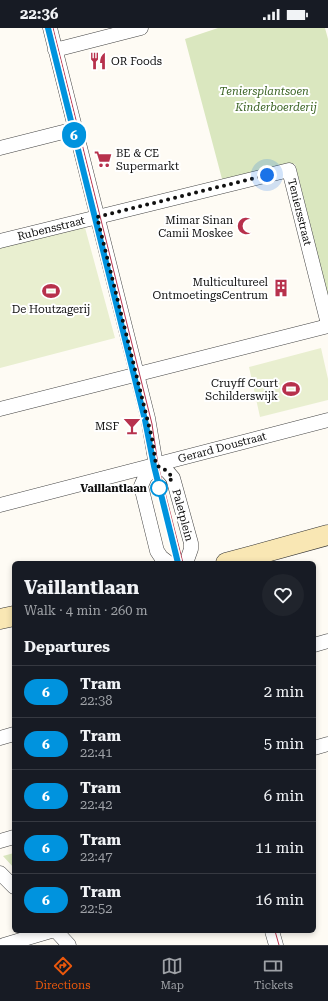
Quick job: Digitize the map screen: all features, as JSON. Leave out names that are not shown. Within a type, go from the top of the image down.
[{"type":"main road","points":[[233,561],[328,535]]},
{"type":"main road","points":[[0,620],[12,617]]},
{"type":"street","points":[[50,28],[152,438],[156,465],[141,486],[157,551],[166,561]]},
{"type":"street","points":[[55,50],[141,28]]},
{"type":"street","points":[[0,148],[75,129]]},
{"type":"street","name":"Teniersstraat","points":[[218,186],[289,170],[328,325]]},
{"type":"street","name":"Rubensstraat","points":[[0,241],[218,186]]},
{"type":"street","points":[[0,409],[328,325]]},
{"type":"street","name":"Gerard Doustraat","points":[[0,505],[328,420]]},
{"type":"street","name":"Paletplein","points":[[156,465],[167,471],[173,478],[191,543],[192,549],[187,561]]},
{"type":"street","points":[[316,644],[328,641]]},
{"type":"street","points":[[0,738],[12,735]]},
{"type":"street","points":[[316,747],[328,744]]},
{"type":"street","points":[[0,841],[12,838]]},
{"type":"street","points":[[0,873],[12,885]]},
{"type":"street","points":[[4,945],[44,933]]},
{"type":"street","points":[[58,933],[69,945]]},
{"type":"street","points":[[273,933],[276,945]]},
{"type":"green space","name":"Kinderboerderij","points":[[218,28],[325,28],[328,39],[328,296],[295,164],[222,179],[185,39]]},
{"type":"green space","name":"De Houtzagerij","points":[[84,224],[115,338],[0,368],[0,244]]},
{"type":"green space","name":"Cruyff Court Schilderswijk","points":[[321,348],[328,379],[328,400],[260,417],[249,367]]},
{"type":"green space","points":[[12,854],[12,866],[3,856]]},
{"type":"tram line","name":"6","points":[[48,28],[145,420],[154,466],[178,561]]},
{"type":"tram line","points":[[53,28],[152,424],[158,465],[182,561]]},
{"type":"tram line","points":[[125,342],[149,440]]},
{"type":"tram line","points":[[276,933],[279,945]]},
{"type":"place","name":"OR Foods","points":[[98,61]]},
{"type":"place","name":"BE & CE Supermarkt","points":[[103,159]]},
{"type":"place","name":"Mimar Sinan Camii Moskee","points":[[246,226]]},
{"type":"place","name":"Multicultureel OntmoetingsCentrum","points":[[281,288]]},
{"type":"place","name":"De Houtzagerij","points":[[51,291]]},
{"type":"place","name":"Cruyff Court Schilderswijk","points":[[291,389]]},
{"type":"place","name":"MSF","points":[[132,426]]},
{"type":"place","name":"Vaillantlaan","points":[[159,488]]},
{"type":"route","points":[[159,488],[173,478],[167,471],[156,465],[152,438],[97,217],[267,175]]},
{"type":"park label","name":"Teniersplantsoen","points":[[264,91]]}]
